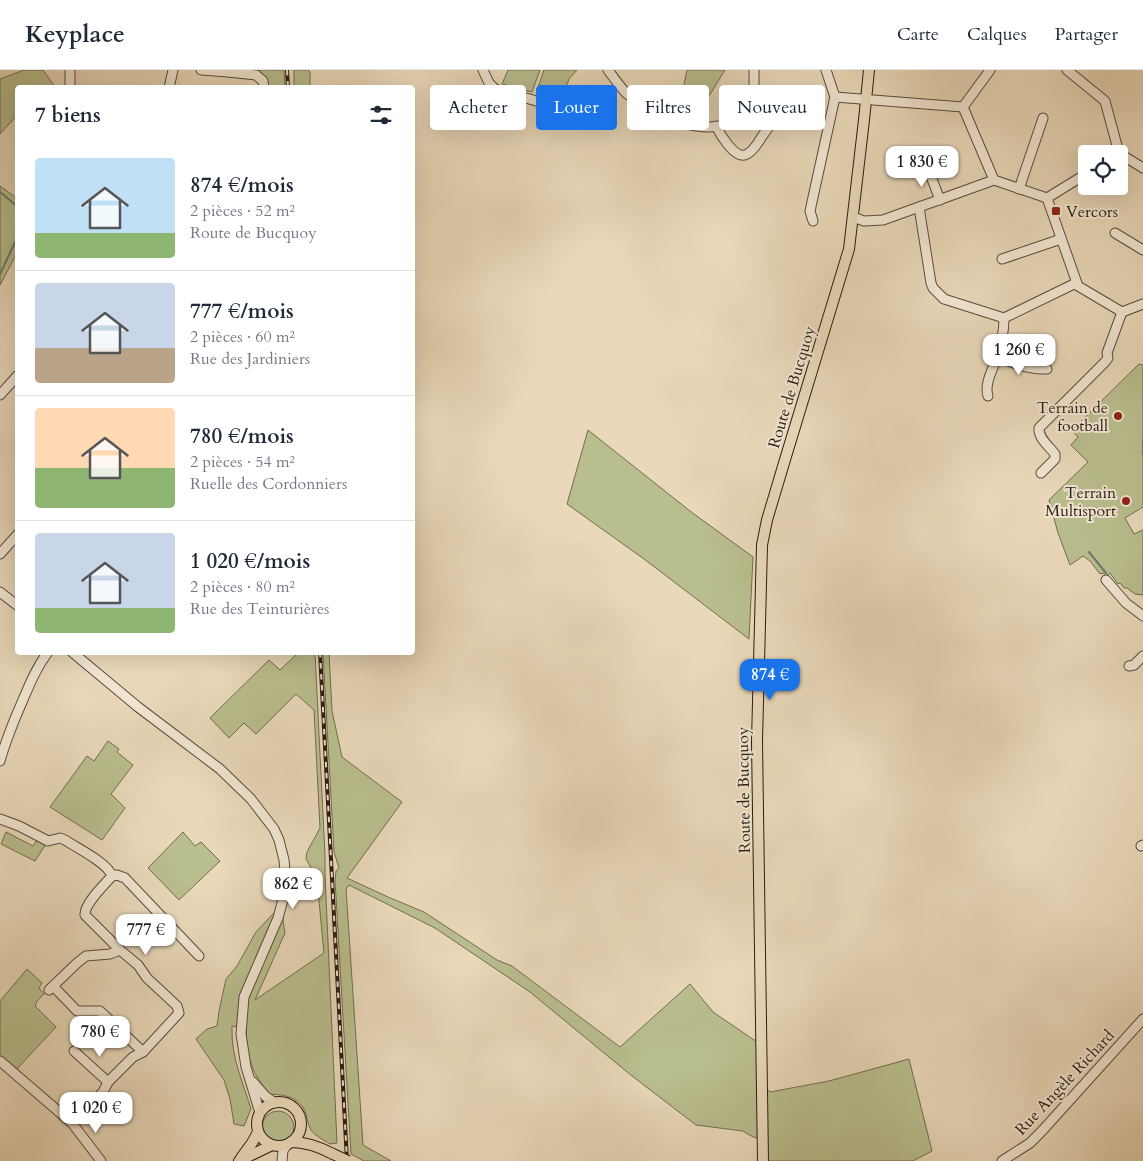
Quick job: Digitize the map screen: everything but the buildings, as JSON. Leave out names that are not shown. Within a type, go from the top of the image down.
[{"type":"main road","name":"Route de Bucquoy","points":[[763,1161],[757,741],[762,546],[767,520],[848,252],[869,70]]},
{"type":"main road","points":[[239,1161],[252,1144],[258,1132],[257,1121],[260,1113],[275,1103],[281,1102],[292,1107],[299,1116],[300,1128],[290,1143]]},
{"type":"main road","points":[[300,1128],[320,1148]]},
{"type":"main road","points":[[258,1132],[266,1142],[273,1145]]},
{"type":"main road","points":[[239,1161],[273,1145],[298,1142],[320,1148],[348,1161]]},
{"type":"street","points":[[70,70],[70,85]]},
{"type":"street","points":[[170,85],[173,70]]},
{"type":"street","points":[[201,70],[229,71],[256,75],[263,81],[264,85]]},
{"type":"street","points":[[483,70],[495,88],[536,101]]},
{"type":"street","points":[[608,70],[625,92],[646,107],[683,122],[719,126]]},
{"type":"street","points":[[754,70],[754,85]]},
{"type":"street","points":[[813,221],[810,211],[835,97],[826,70]]},
{"type":"street","points":[[963,107],[990,70]]},
{"type":"street","points":[[1067,70],[1105,101],[1117,145]]},
{"type":"street","points":[[835,97],[963,107]]},
{"type":"street","points":[[963,107],[994,180]]},
{"type":"street","points":[[1019,189],[1043,118]]},
{"type":"street","points":[[716,126],[724,140],[738,154],[743,155],[749,153],[757,145],[766,130]]},
{"type":"street","points":[[1128,159],[1143,168]]},
{"type":"street","points":[[921,162],[927,166],[940,200]]},
{"type":"street","points":[[853,217],[864,221],[878,221],[994,180],[1047,198],[1078,179]]},
{"type":"street","points":[[1047,198],[1076,283],[1082,289],[1122,312]]},
{"type":"street","points":[[919,207],[932,288],[944,299],[1004,318],[1076,283]]},
{"type":"street","points":[[1114,233],[1143,250]]},
{"type":"street","points":[[1002,259],[1061,239]]},
{"type":"street","points":[[1041,474],[1055,459],[1055,454],[1040,436],[1039,428],[1108,358],[1107,352],[1122,312],[1143,304]]},
{"type":"street","points":[[988,396],[987,388],[1004,328],[1004,318]]},
{"type":"street","points":[[997,356],[1014,362],[1047,369]]},
{"type":"street","points":[[0,395],[15,378]]},
{"type":"street","points":[[0,554],[15,537]]},
{"type":"street","points":[[1106,580],[1126,603],[1143,616]]},
{"type":"street","points":[[0,592],[15,604]]},
{"type":"street","points":[[0,761],[8,734],[24,696],[36,670],[46,655]]},
{"type":"street","points":[[76,655],[138,708],[220,769],[251,799],[274,829],[284,860],[286,881],[282,905],[252,976],[242,1006],[240,1034],[246,1067],[260,1113]]},
{"type":"street","points":[[1129,666],[1134,665],[1143,656]]},
{"type":"street","points":[[0,819],[19,826],[48,841],[60,838],[65,840],[104,865],[112,876]]},
{"type":"street","points":[[72,1123],[103,1092],[108,1082],[132,1057],[142,1052],[179,1013],[177,1006],[147,978],[138,965],[85,916],[85,910],[89,904],[112,876],[117,875],[125,878],[199,956]]},
{"type":"street","points":[[120,950],[110,954],[86,956],[77,962],[51,988],[77,1011],[100,1011],[142,1052]]},
{"type":"street","name":"Rue Angèle Richard","points":[[1002,1161],[1030,1143],[1042,1131],[1143,1019]]},
{"type":"street","points":[[74,1051],[108,1082]]},
{"type":"street","points":[[0,1061],[72,1123],[101,1161]]},
{"type":"street","points":[[251,1080],[265,1096],[275,1103]]},
{"type":"street","points":[[282,1159],[283,1150],[290,1143]]},
{"type":"street","points":[[273,1145],[280,1151],[282,1159]]},
{"type":"green space","points":[[24,70],[43,70],[54,85],[15,85],[15,117],[0,134],[0,79]]},
{"type":"green space","points":[[245,70],[284,70],[285,85],[264,85]]},
{"type":"green space","points":[[294,70],[308,70],[310,72],[310,85],[294,85]]},
{"type":"green space","points":[[508,70],[540,70],[532,92],[526,90],[526,85],[502,84]]},
{"type":"green space","points":[[544,70],[577,70],[569,79],[567,85],[539,85]]},
{"type":"green space","points":[[687,70],[725,70],[709,96],[709,85],[684,85]]},
{"type":"green space","points":[[0,186],[15,197],[15,257],[0,285]]},
{"type":"green space","points":[[1139,364],[1143,365],[1143,507],[1125,518],[1134,534],[1143,530],[1143,595],[1135,594],[1124,588],[1120,583],[1118,584],[1110,573],[1106,576],[1103,573],[1100,574],[1090,561],[1083,556],[1070,565],[1058,533],[1049,500],[1088,462],[1071,445],[1078,437],[1072,430]]},
{"type":"green space","points":[[588,430],[690,511],[753,557],[749,639],[644,559],[567,504]]},
{"type":"green space","points":[[296,655],[315,655],[337,1143],[330,1144],[311,1130],[304,1108],[296,1100],[287,1096],[270,1094],[264,1087],[251,1064],[246,1028],[232,1026],[235,1058],[251,1109],[244,1126],[234,1124],[230,1099],[224,1080],[196,1039],[207,1029],[217,1026],[226,979],[237,966],[256,932],[284,902],[283,920],[285,933],[255,1000],[324,953],[314,873],[306,859],[307,852],[320,828],[314,710],[296,694],[256,734],[244,723],[229,738],[210,718],[269,660],[280,670]]},
{"type":"green space","points":[[323,655],[329,655],[332,711],[342,757],[402,802],[347,878],[424,912],[497,960],[512,966],[620,1047],[690,984],[713,1012],[754,1040],[761,1041],[762,1083],[770,1092],[829,1081],[909,1059],[932,1151],[913,1161],[763,1161],[763,1139],[753,1137],[743,1131],[696,1125],[632,1076],[530,992],[435,928],[349,885],[346,889],[363,1145],[391,1161],[364,1161],[351,1154],[335,880],[336,871],[339,868],[334,852]]},
{"type":"green space","points":[[108,741],[119,749],[117,752],[133,765],[111,794],[125,808],[102,840],[50,807],[87,756],[94,761]]},
{"type":"green space","points":[[6,832],[33,846],[39,837],[48,841],[35,861],[1,844]]},
{"type":"green space","points":[[183,832],[195,846],[201,842],[220,861],[179,900],[148,868]]},
{"type":"green space","points":[[27,969],[42,983],[39,988],[44,994],[35,1006],[56,1027],[14,1072],[0,1061],[0,1001]]},
{"type":"green space","points":[[278,1111],[284,1112],[289,1116],[293,1121],[293,1133],[289,1138],[284,1142],[278,1143],[272,1142],[267,1138],[263,1133],[262,1127],[263,1121],[267,1116],[272,1112]]},
{"type":"waterway","points":[[0,192],[15,204]]},
{"type":"waterway","points":[[0,274],[15,242]]},
{"type":"waterway","points":[[1143,440],[1143,454]]},
{"type":"waterway","points":[[1089,552],[1106,573]]},
{"type":"railway","points":[[287,70],[288,85]]},
{"type":"railway","points":[[320,655],[347,1161]]},
{"type":"place","name":"Vercors","points":[[1056,211]]},
{"type":"place","name":"Terrain de football","points":[[1118,416]]},
{"type":"place","name":"Terrain Multisport","points":[[1126,501]]}]
